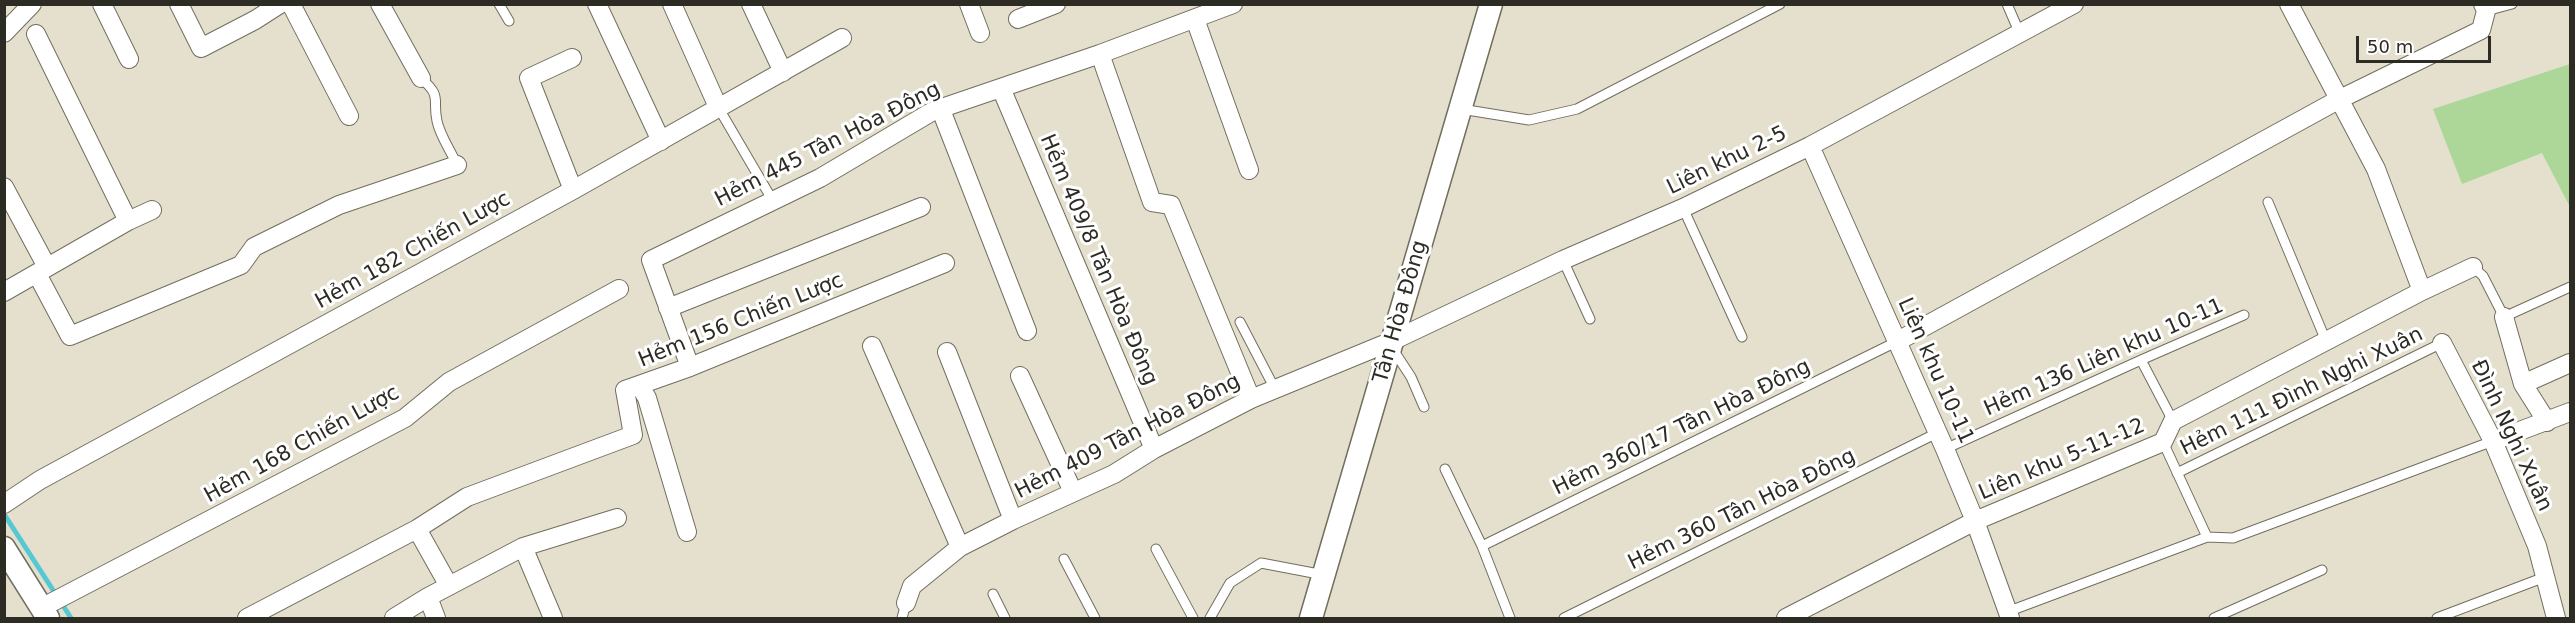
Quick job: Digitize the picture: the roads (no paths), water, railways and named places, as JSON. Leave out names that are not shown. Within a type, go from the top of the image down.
[{"type":"street","points":[[4,33],[32,4]]},
{"type":"street","points":[[102,4],[129,59]]},
{"type":"street","points":[[179,4],[201,48],[252,12],[280,4]]},
{"type":"street","points":[[291,4],[349,116]]},
{"type":"street","points":[[380,4],[421,78]]},
{"type":"street","points":[[597,4],[661,141]]},
{"type":"street","points":[[672,4],[718,107]]},
{"type":"street","points":[[751,4],[783,72]]},
{"type":"street","points":[[969,4],[980,33]]},
{"type":"street","points":[[1018,19],[1056,4]]},
{"type":"street","name":"Hẻm 445 Tân Hòa Đông","points":[[668,308],[651,260],[820,178],[933,111],[1100,54],[1233,4]]},
{"type":"street","name":"Tân Hòa Đông","points":[[1311,618],[1491,4]]},
{"type":"street","name":"Liên khu 2-5","points":[[1391,344],[1563,260],[1683,208],[1810,146],[2074,4]]},
{"type":"street","points":[[2289,4],[2376,169],[2422,291]]},
{"type":"street","points":[[1898,341],[2338,100],[2481,30],[2485,8]]},
{"type":"street","points":[[1195,19],[1249,170]]},
{"type":"street","points":[[36,34],[128,221]]},
{"type":"street","name":"Hẻm 182 Chiến Lược","points":[[4,504],[40,480],[573,190],[842,38]]},
{"type":"street","points":[[1100,54],[1152,202],[1171,205],[1251,399]]},
{"type":"street","points":[[572,58],[529,78],[573,190]]},
{"type":"street","name":"Hẻm 409/8 Tân Hòa Đông","points":[[1001,88],[1154,449]]},
{"type":"street","points":[[941,110],[1027,331]]},
{"type":"street","name":"Liên khu 10-11","points":[[1810,146],[1898,341],[1975,521],[2009,615]]},
{"type":"street","points":[[4,187],[70,336],[241,265],[254,247],[339,205],[457,165]]},
{"type":"street","points":[[690,367],[668,308],[921,207]]},
{"type":"street","points":[[4,292],[128,221],[152,210]]},
{"type":"street","name":"Hẻm 156 Chiến Lược","points":[[247,618],[417,529],[467,497],[633,435],[626,390],[690,367],[945,263]]},
{"type":"street","name":"Liên khu 5-11-12","points":[[1786,618],[1975,521],[2163,442],[2173,421],[2422,291],[2473,267]]},
{"type":"street","name":"Hẻm 168 Chiến Lược","points":[[44,613],[63,596],[405,418],[449,382],[619,289]]},
{"type":"street","points":[[2504,317],[2523,384],[2547,422]]},
{"type":"street","name":"Đình Nghi Xuân","points":[[2442,343],[2493,441],[2537,546],[2556,618]]},
{"type":"street","name":"Hẻm 409 Tân Hòa Đông","points":[[904,611],[912,586],[960,547],[1114,474],[1154,449],[1251,399],[1391,344]]},
{"type":"street","points":[[872,346],[960,547]]},
{"type":"street","points":[[947,352],[1013,520]]},
{"type":"street","points":[[2523,384],[2571,363]]},
{"type":"street","points":[[1020,376],[1073,492]]},
{"type":"street","points":[[640,386],[647,398],[687,531]]},
{"type":"street","points":[[2493,441],[2571,412]]},
{"type":"street","points":[[394,618],[428,597],[523,547],[616,518]]},
{"type":"street","points":[[417,529],[449,586]]},
{"type":"street","points":[[523,547],[553,618]]},
{"type":"street","points":[[6,553],[44,613]]},
{"type":"street","points":[[428,597],[436,618]]},
{"type":"lane","points":[[499,4],[509,21]]},
{"type":"lane","points":[[1460,108],[1529,120],[1576,109],[1780,4]]},
{"type":"lane","points":[[2007,4],[2020,34]]},
{"type":"lane","points":[[2485,8],[2512,4]]},
{"type":"lane","points":[[421,78],[434,92],[437,101],[437,121],[457,165]]},
{"type":"lane","points":[[718,107],[773,201]]},
{"type":"lane","points":[[2268,201],[2326,341]]},
{"type":"lane","points":[[1683,208],[1742,337]]},
{"type":"lane","points":[[1563,260],[1590,319]]},
{"type":"lane","points":[[2473,267],[2483,276],[2504,317],[2571,287]]},
{"type":"lane","name":"Hẻm 136 Liên khu 10-11","points":[[1941,441],[2244,315]]},
{"type":"lane","points":[[1240,322],[1275,389]]},
{"type":"lane","name":"Hẻm 360/17 Tân Hòa Đông","points":[[1482,546],[1898,341]]},
{"type":"lane","name":"Hẻm 111 Đình Nghi Xuân","points":[[2177,473],[2442,343]]},
{"type":"lane","points":[[1391,344],[1411,377],[1424,406]]},
{"type":"lane","points":[[2140,360],[2173,421]]},
{"type":"lane","name":"Hẻm 360 Tân Hòa Đông","points":[[1564,618],[1941,441]]},
{"type":"lane","points":[[2009,615],[2207,537],[2233,538],[2493,441]]},
{"type":"lane","points":[[2163,442],[2207,537]]},
{"type":"lane","points":[[1445,470],[1482,546],[1510,618]]},
{"type":"lane","points":[[1156,549],[1193,618]]},
{"type":"lane","points":[[1064,559],[1095,618]]},
{"type":"lane","points":[[1210,618],[1230,584],[1261,563],[1324,575]]},
{"type":"lane","points":[[2214,618],[2322,570]]},
{"type":"lane","points":[[2437,618],[2545,577]]},
{"type":"lane","points":[[993,594],[1005,618]]},
{"type":"waterway","points":[[4,514],[71,618]]}]
